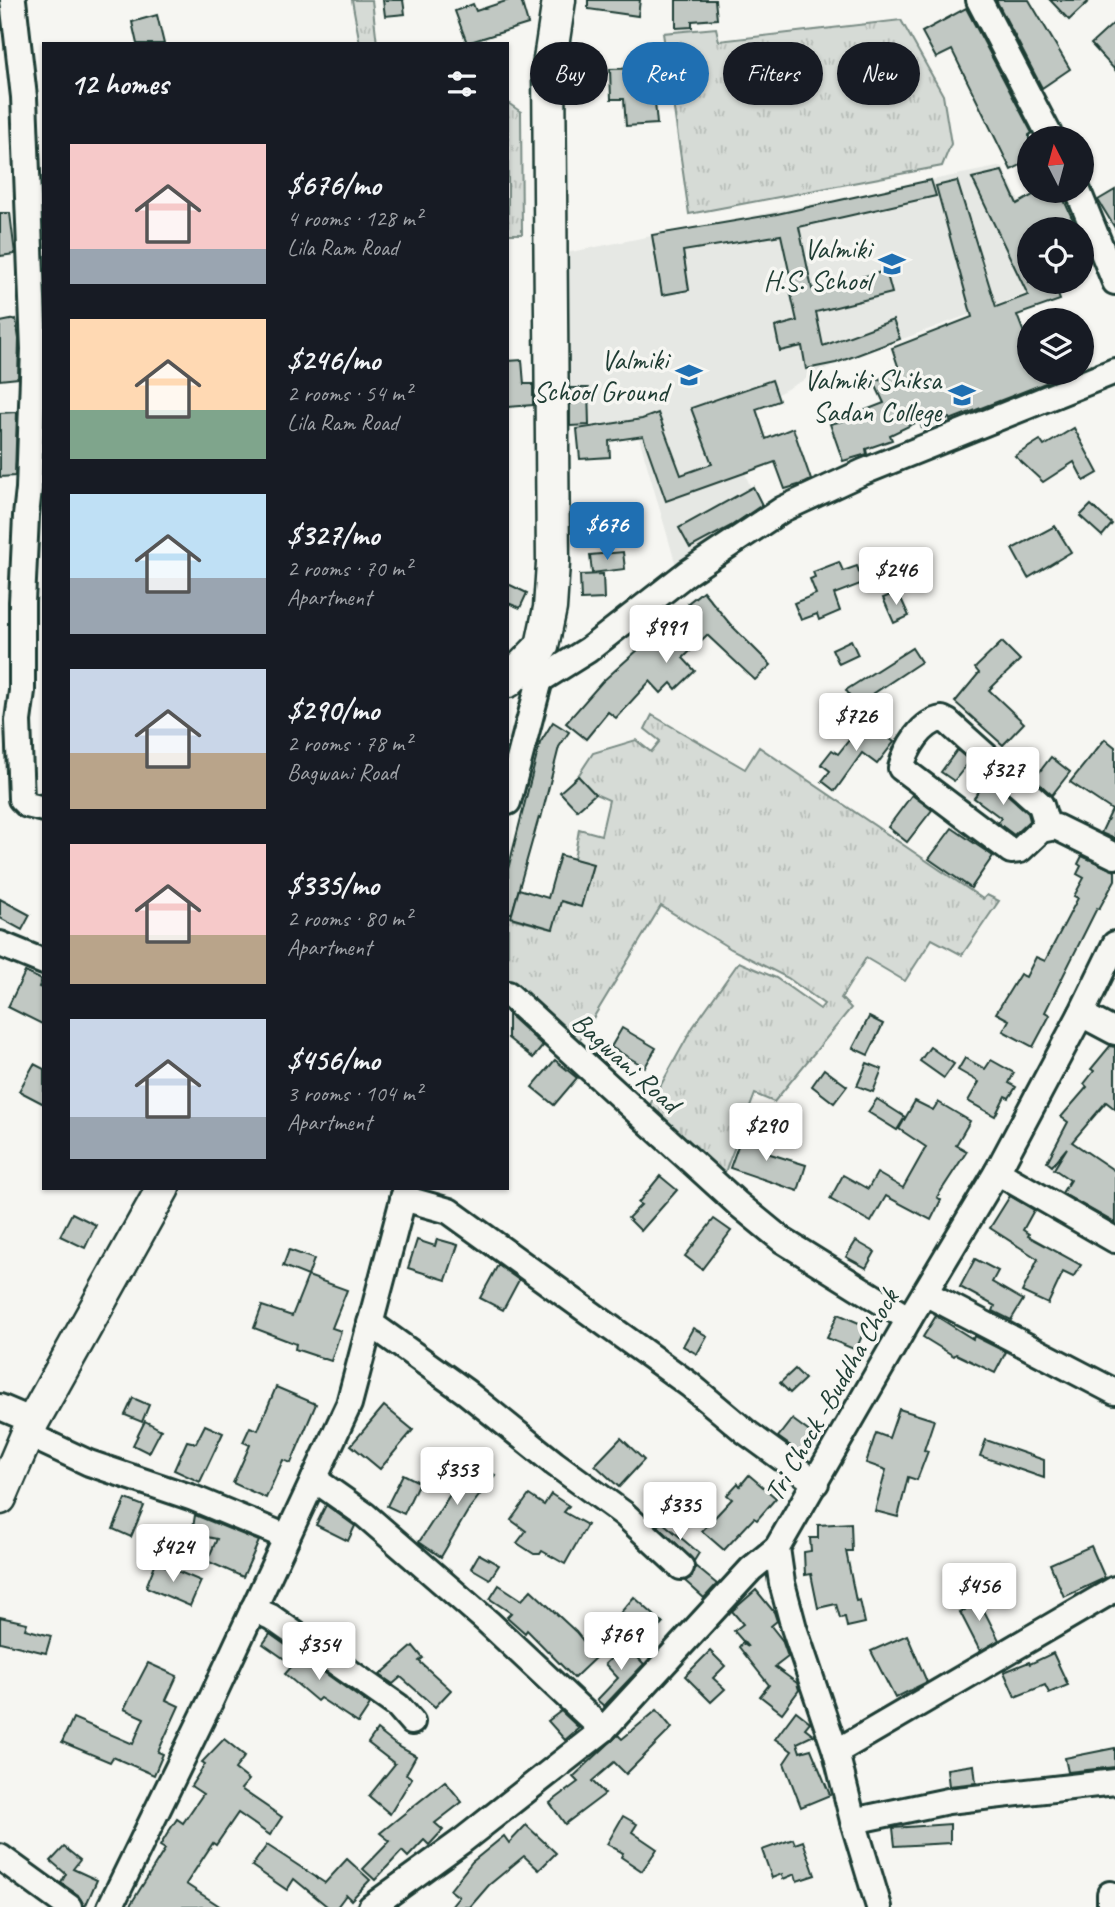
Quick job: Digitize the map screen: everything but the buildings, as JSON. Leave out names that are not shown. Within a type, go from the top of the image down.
[{"type":"main road","points":[[509,680],[542,646],[550,608],[553,564],[549,66],[559,0]]},
{"type":"main road","points":[[0,1499],[30,1427],[162,1190]]},
{"type":"street","points":[[13,0],[36,200],[38,312],[33,376],[33,635],[18,721],[21,799],[27,804],[42,808]]},
{"type":"street","points":[[979,0],[1045,126]]},
{"type":"street","points":[[1082,203],[1115,282]]},
{"type":"street","points":[[540,680],[588,649],[687,573],[783,509],[863,472],[1115,371]]},
{"type":"street","points":[[509,798],[540,680],[542,646]]},
{"type":"street","points":[[1048,828],[1041,805],[948,722],[942,719],[927,724],[904,756],[901,768],[1006,849],[1015,852],[1020,850],[1036,833],[1056,827],[1115,856]]},
{"type":"street","points":[[0,944],[42,961]]},
{"type":"street","name":"Tri Chock -Buddha Chock","points":[[371,1907],[462,1841],[603,1730],[751,1569],[777,1548],[997,1171],[1081,1014],[1115,944]]},
{"type":"street","name":"Bagwani Road","points":[[509,995],[738,1204],[782,1240],[909,1319]]},
{"type":"street","points":[[1081,1014],[1115,1032]]},
{"type":"street","points":[[997,1171],[1115,1240]]},
{"type":"street","points":[[110,1907],[349,1404],[405,1193],[449,1211],[690,1385],[756,1440],[816,1483]]},
{"type":"street","points":[[925,1293],[1115,1392]]},
{"type":"street","points":[[370,1323],[466,1392],[554,1463],[624,1514],[681,1567]]},
{"type":"street","points":[[0,1407],[89,1463],[193,1498],[287,1537]]},
{"type":"street","points":[[314,1479],[375,1524],[488,1622],[603,1730]]},
{"type":"street","points":[[777,1548],[782,1583],[794,1628],[836,1752],[879,1907]]},
{"type":"street","points":[[836,1752],[1115,1589]]},
{"type":"street","points":[[253,1609],[271,1617],[398,1706],[412,1722]]},
{"type":"street","points":[[853,1821],[948,1801],[1115,1782]]},
{"type":"street","points":[[0,1857],[69,1907]]},
{"type":"shaded area","name":"Valmiki School Ground","points":[[1002,166],[1017,196],[1017,203],[1020,203],[1027,217],[1017,217],[1017,294],[1025,294],[834,364],[725,422],[761,514],[677,569],[634,420],[589,425],[588,388],[567,388],[566,253]]},
{"type":"green space","points":[[352,0],[372,0],[377,42],[360,42]]},
{"type":"green space","points":[[901,20],[913,42],[837,42],[837,105],[920,105],[920,54],[943,95],[951,144],[942,166],[689,214],[673,105],[709,105],[709,42],[664,42],[663,33],[716,28],[719,41]]},
{"type":"green space","points":[[509,104],[521,112],[522,234],[509,234]]},
{"type":"green space","points":[[652,715],[745,769],[759,747],[983,899],[987,895],[999,901],[962,955],[932,939],[905,981],[866,958],[841,998],[851,1008],[774,1102],[755,1094],[722,1180],[647,1110],[693,1027],[739,962],[776,978],[820,1009],[824,1004],[788,978],[731,949],[661,906],[578,1043],[640,1096],[636,1104],[509,988],[509,900],[516,901],[511,918],[552,929],[561,901],[581,906],[593,865],[574,859],[579,829],[601,835],[609,800],[595,794],[578,776],[593,753],[636,740],[651,752],[660,741],[645,729]]},
{"type":"place","name":"Valmiki H.S. School","points":[[892,264]]},
{"type":"place","name":"Valmiki School Ground","points":[[689,375]]},
{"type":"place","name":"Valmiki Shiksa Sadan College","points":[[962,395]]}]
